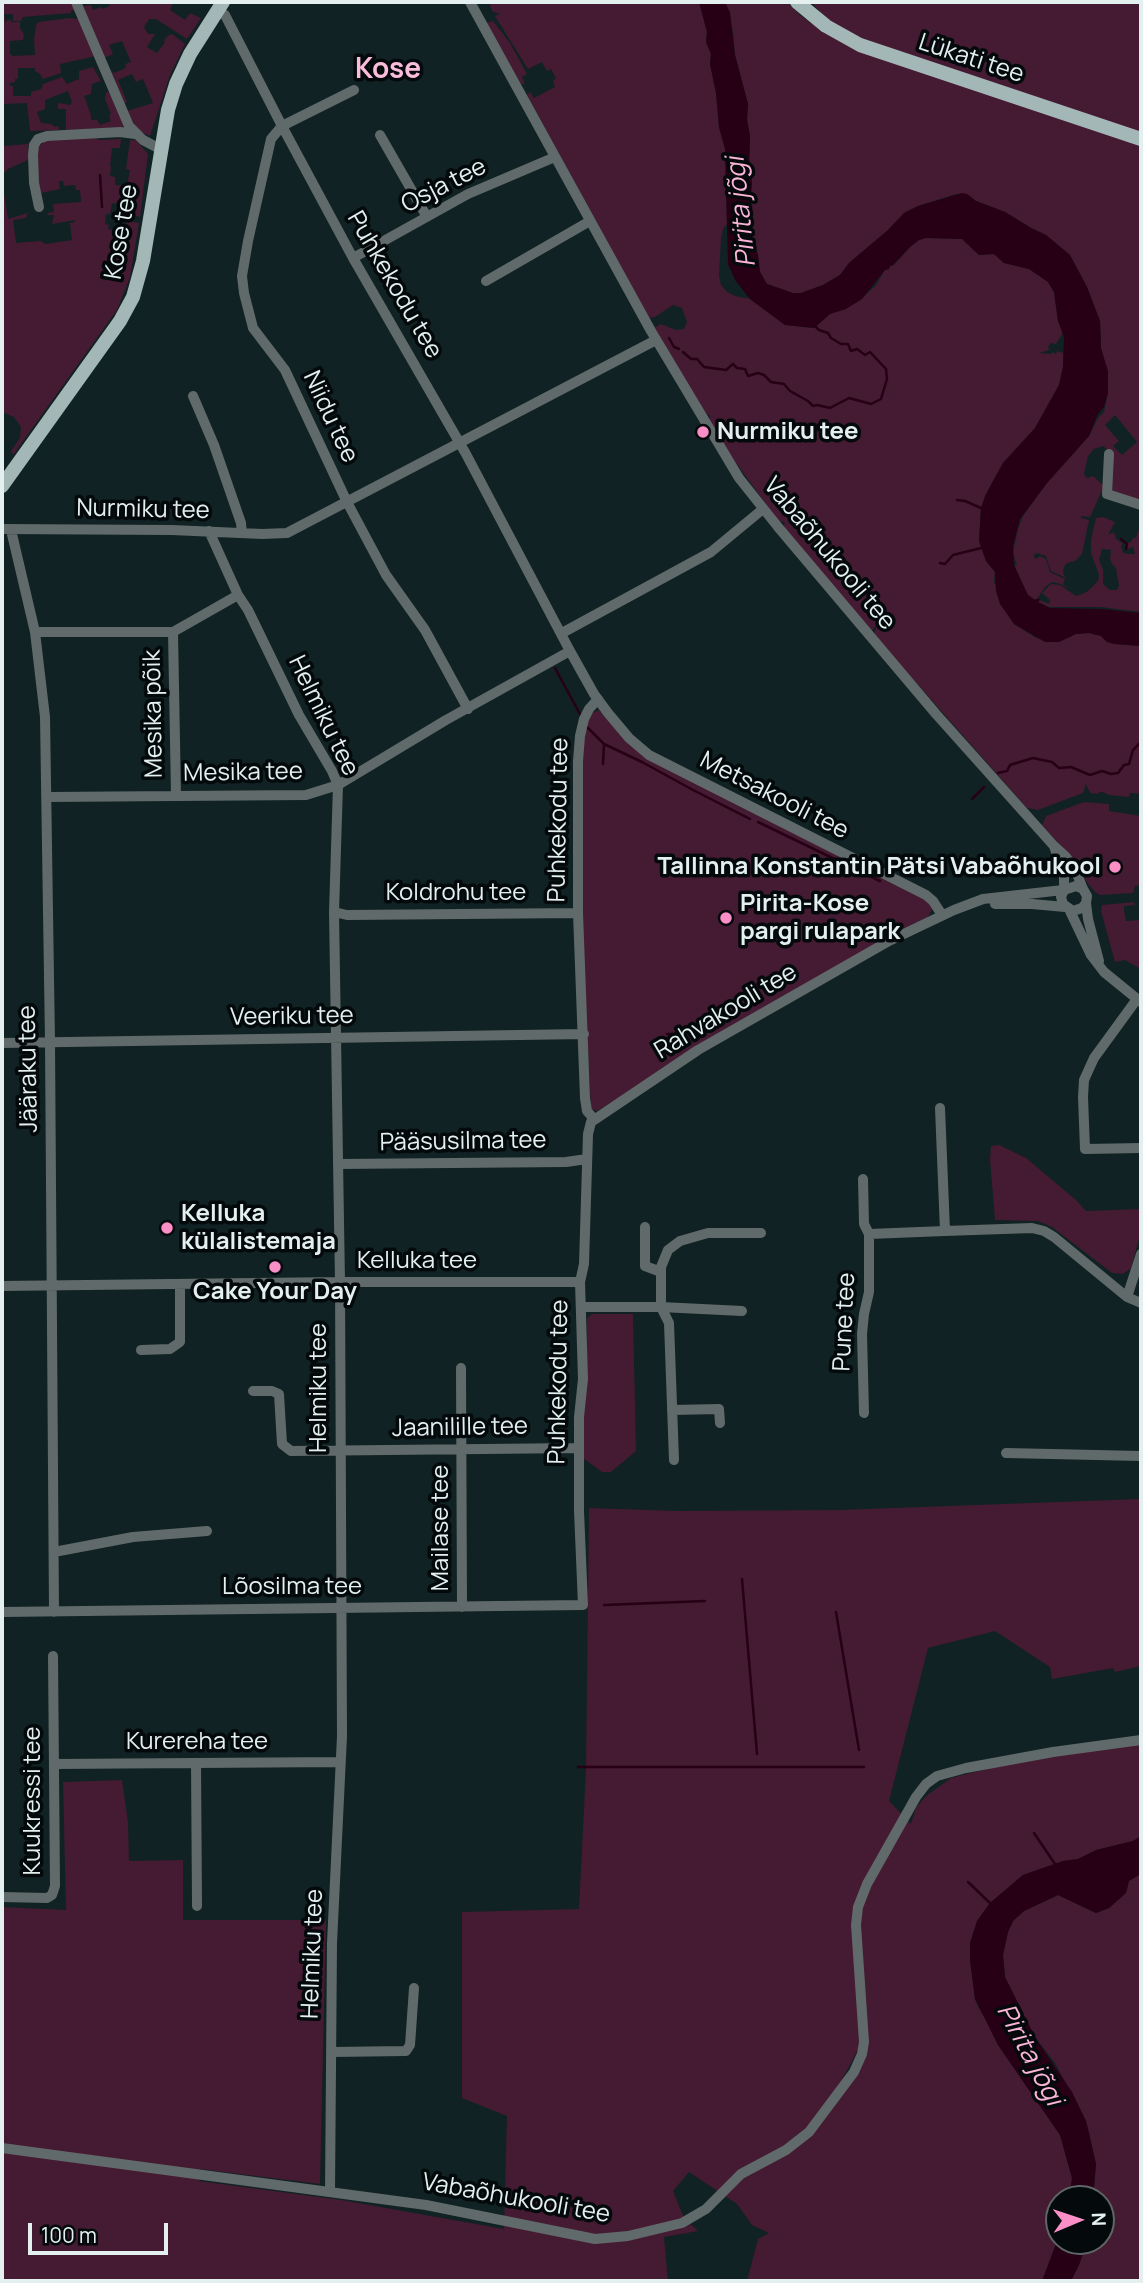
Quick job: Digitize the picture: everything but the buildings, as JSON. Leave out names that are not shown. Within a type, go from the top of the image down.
[{"type":"main road","name":"Lükati tee","points":[[797,2],[826,26],[860,45],[1141,139]]},
{"type":"main road","name":"Kose tee","points":[[2,486],[114,330],[133,297],[143,261],[166,118],[176,84],[194,47],[220,6]]},
{"type":"street","points":[[76,2],[129,126],[143,141],[160,149]]},
{"type":"street","name":"Vabaõhukooli tee","points":[[470,2],[656,340],[729,463],[762,509],[919,694],[1071,863],[1083,889]]},
{"type":"street","name":"Puhkekodu tee","points":[[220,6],[353,258],[460,443],[598,699],[586,715],[579,743],[578,913],[586,1104],[594,1119],[588,1129],[584,1264],[580,1282],[583,1379],[579,1417],[579,1511],[583,1605]]},
{"type":"street","points":[[282,126],[354,90]]},
{"type":"street","name":"Niidu tee","points":[[282,126],[271,139],[242,276],[253,328],[285,370],[347,502],[386,575],[425,630],[468,709]]},
{"type":"street","points":[[39,207],[34,183],[33,155],[38,139],[47,136],[120,132],[135,134]]},
{"type":"street","points":[[380,135],[427,217]]},
{"type":"street","name":"Osja tee","points":[[353,258],[468,194],[555,157]]},
{"type":"street","points":[[486,281],[590,221]]},
{"type":"street","name":"Nurmiku tee","points":[[6,530],[287,533],[656,340]]},
{"type":"street","points":[[193,396],[218,458],[242,533]]},
{"type":"street","points":[[1110,454],[1107,494],[1141,505]]},
{"type":"street","points":[[562,633],[711,552],[762,509]]},
{"type":"street","name":"Jääraku tee","points":[[6,530],[36,632],[45,717],[54,1612]]},
{"type":"street","name":"Helmiku tee","points":[[209,531],[238,595],[338,785],[334,912],[339,1164],[342,1736],[332,1943],[330,2192]]},
{"type":"street","points":[[36,632],[173,632],[238,595]]},
{"type":"street","name":"Mesika põik","points":[[173,632],[176,796]]},
{"type":"street","name":"Mesika tee","points":[[47,797],[306,795],[338,785],[570,651]]},
{"type":"street","name":"Metsakooli tee","points":[[598,699],[629,738],[649,755],[826,847],[926,895],[942,915]]},
{"type":"street","name":"Vabaõhukooli tee","points":[[1054,846],[1063,870],[1064,890]]},
{"type":"street","points":[[1099,964],[1088,919],[1087,896],[1083,889],[1072,886],[1064,890],[1061,897],[1087,948],[1104,972],[1139,1000],[1094,1058],[1084,1080],[1085,1149],[1141,1148]]},
{"type":"street","name":"Rahvakooli tee","points":[[594,1119],[698,1050],[880,946],[942,915],[983,899],[1064,890]]},
{"type":"street","name":"Rahvakooli tee","points":[[957,908],[1001,903],[1067,909]]},
{"type":"street","points":[[1067,909],[1079,910],[1086,903]]},
{"type":"street","name":"Koldrohu tee","points":[[334,912],[347,915],[578,913]]},
{"type":"street","name":"Veeriku tee","points":[[2,1043],[584,1034]]},
{"type":"street","points":[[940,1108],[945,1231]]},
{"type":"street","name":"Pääsusilma tee","points":[[339,1164],[566,1162],[587,1159]]},
{"type":"street","name":"Pune tee","points":[[863,1179],[864,1224],[869,1234],[869,1292],[863,1314],[862,1334],[864,1413]]},
{"type":"street","points":[[645,1227],[645,1266],[661,1272]]},
{"type":"street","points":[[869,1234],[1032,1228],[1044,1231],[1127,1297],[1141,1303]]},
{"type":"street","points":[[674,1460],[668,1323],[661,1307],[660,1267],[668,1250],[680,1241],[708,1233],[761,1233]]},
{"type":"street","points":[[1127,1297],[1141,1254]]},
{"type":"street","name":"Kelluka tee","points":[[2,1286],[580,1282]]},
{"type":"street","points":[[141,1350],[170,1349],[180,1342],[180,1284]]},
{"type":"street","points":[[582,1307],[742,1311]]},
{"type":"street","name":"Mailase tee","points":[[461,1368],[462,1607]]},
{"type":"street","name":"Jaanilille tee","points":[[253,1391],[272,1391],[279,1394],[282,1444],[291,1451],[579,1448]]},
{"type":"street","points":[[672,1410],[719,1409],[720,1423]]},
{"type":"street","points":[[1006,1453],[1141,1456]]},
{"type":"street","points":[[54,1552],[132,1537],[207,1531]]},
{"type":"street","name":"Lõosilma tee","points":[[2,1612],[583,1605]]},
{"type":"street","name":"Kuukressi tee","points":[[2,1897],[47,1898],[52,1895],[55,1886],[53,1656]]},
{"type":"street","name":"Vabaõhukooli tee","points":[[2,2148],[426,2205],[603,2240],[648,2232],[690,2220],[741,2175],[786,2150],[809,2132],[857,2066],[864,2042],[856,1926],[858,1907],[867,1884],[926,1784],[937,1776],[966,1768],[1141,1740]]},
{"type":"street","name":"Kurereha tee","points":[[54,1764],[340,1762]]},
{"type":"street","points":[[196,1763],[197,1906]]},
{"type":"street","points":[[332,2052],[406,2051],[410,2045],[414,1988]]},
{"type":"shaded area","points":[[2,2],[72,2],[76,9],[71,13],[23,17],[21,21],[13,21],[13,14],[4,14],[5,22],[20,22],[24,35],[23,40],[10,41],[10,54],[13,56],[35,55],[34,39],[39,22],[69,18],[79,19],[96,56],[60,64],[61,73],[43,79],[35,68],[18,68],[18,79],[10,83],[10,86],[13,86],[13,96],[31,96],[31,92],[41,89],[43,84],[62,77],[67,84],[79,79],[79,71],[93,67],[101,81],[92,84],[91,94],[84,96],[91,120],[97,120],[100,125],[111,121],[105,99],[108,91],[124,127],[66,130],[66,109],[58,109],[58,103],[70,105],[72,102],[68,91],[45,100],[45,109],[37,112],[41,123],[59,126],[59,130],[30,131],[27,103],[2,104]]},
{"type":"shaded area","points":[[109,2],[173,2],[170,10],[185,20],[190,13],[201,18],[187,39],[156,19],[149,19],[144,27],[148,34],[155,34],[147,47],[157,53],[164,40],[172,34],[185,44],[170,75],[150,136],[137,130],[127,111],[153,103],[143,79],[136,82],[132,74],[118,80],[127,102],[124,103],[111,70],[114,73],[126,68],[125,64],[131,62],[122,41],[109,45],[113,54],[104,58],[83,6],[91,5],[93,10],[102,9],[110,6]]},
{"type":"shaded area","points":[[489,2],[699,2],[707,32],[706,42],[711,54],[719,127],[725,149],[727,224],[721,239],[721,285],[735,296],[750,299],[785,325],[814,328],[830,314],[859,301],[876,285],[885,270],[894,265],[910,247],[926,238],[962,239],[979,255],[994,254],[1004,263],[1029,269],[1048,282],[1054,292],[1062,334],[1056,344],[1050,343],[1048,348],[1051,349],[1040,353],[1063,353],[1059,385],[1035,428],[1003,463],[990,486],[981,508],[979,541],[986,561],[995,572],[994,582],[1014,624],[1036,638],[1059,642],[1076,634],[1089,633],[1114,644],[1141,646],[1141,794],[1130,793],[1129,797],[1103,792],[1090,793],[1086,784],[1083,793],[1038,810],[1027,808],[874,635],[877,624],[871,632],[783,526],[783,521],[780,523],[728,452],[710,422],[710,415],[706,414],[654,328],[661,324],[676,330],[684,329],[687,322],[682,308],[673,305],[649,318],[527,95],[530,92],[534,98],[555,87],[553,81],[556,78],[551,69],[547,71],[542,62],[528,69],[495,16],[500,14],[492,11]]},
{"type":"shaded area","points":[[725,2],[787,2],[826,34],[826,18],[811,2],[1141,2],[1141,503],[1111,491],[1112,453],[1103,446],[1094,449],[1088,456],[1084,474],[1087,478],[1093,476],[1104,486],[1090,517],[1081,516],[1089,520],[1082,554],[1064,567],[1066,578],[1051,571],[1046,556],[1037,553],[1033,555],[1036,559],[1040,556],[1046,559],[1050,572],[1065,579],[1063,584],[1069,590],[1052,582],[1037,599],[1032,599],[1014,565],[1017,566],[1013,553],[1023,516],[1047,483],[1089,436],[1104,412],[1107,398],[1108,383],[1101,348],[1100,321],[1087,287],[1070,255],[1046,235],[1005,212],[976,201],[967,194],[956,194],[904,213],[849,263],[840,275],[823,285],[793,293],[767,284],[760,272],[752,239],[748,104],[735,55],[733,32]],"holes":[[[1115,415],[1137,442],[1122,455],[1113,446],[1119,441],[1105,425]]]},
{"type":"shaded area","points":[[493,21],[510,43],[527,74],[522,77],[525,84],[521,84],[486,23]]},
{"type":"shaded area","points":[[121,139],[120,148],[112,148],[110,176],[115,177],[115,185],[127,186],[130,170],[126,169],[130,140],[136,140],[148,154],[140,217],[131,214],[131,207],[112,203],[110,214],[106,214],[105,224],[109,225],[108,229],[119,231],[120,227],[125,227],[127,221],[139,223],[130,277],[117,310],[13,455],[11,451],[20,438],[21,427],[14,417],[2,412],[2,180],[8,219],[31,212],[26,218],[13,220],[16,243],[40,241],[46,244],[72,240],[70,223],[75,220],[52,224],[54,215],[47,213],[54,212],[53,204],[81,202],[80,190],[76,190],[75,185],[64,186],[63,181],[59,181],[60,189],[41,193],[36,171],[38,147],[45,141]]},
{"type":"shaded area","points":[[30,142],[30,159],[8,169],[2,175],[2,146]]},
{"type":"shaded area","points":[[1103,517],[1115,522],[1108,535],[1114,532],[1116,539],[1123,544],[1123,553],[1129,554],[1135,554],[1133,547],[1128,549],[1128,543],[1136,538],[1141,523],[1141,612],[1101,607],[1049,607],[1038,602],[1040,600],[1049,604],[1050,600],[1042,593],[1051,584],[1060,585],[1076,596],[1087,592],[1098,581],[1099,575],[1091,553],[1096,518]],"holes":[[[1102,549],[1111,550],[1110,559],[1117,569],[1117,590],[1110,590],[1103,584],[1103,570],[1099,560]]]},
{"type":"shaded area","points":[[599,710],[622,735],[928,901],[932,909],[928,917],[898,931],[597,1111],[591,1109],[581,905],[581,738],[592,713]]},
{"type":"shaded area","points":[[1084,802],[1109,804],[1109,811],[1141,816],[1141,885],[1135,886],[1133,893],[1100,895],[1095,892],[1078,865],[1042,825],[1046,816]]},
{"type":"shaded area","points":[[1134,902],[1135,907],[1124,906],[1124,910],[1126,921],[1141,920],[1141,969],[1125,960],[1115,962],[1101,911],[1102,905]]},
{"type":"shaded area","points":[[999,1145],[1026,1158],[1086,1211],[1140,1209],[1141,1231],[1131,1268],[1123,1274],[1112,1273],[1052,1227],[1038,1221],[995,1220],[990,1160],[991,1146]]},
{"type":"shaded area","points":[[592,1314],[633,1314],[636,1451],[611,1472],[602,1472],[583,1458],[587,1318]]},
{"type":"shaded area","points":[[1141,1499],[1141,1666],[1115,1672],[1113,1668],[1052,1679],[1050,1667],[995,1631],[928,1648],[889,1801],[911,1824],[916,1808],[926,1796],[951,1778],[1007,1764],[1141,1743],[1141,1836],[1133,1841],[1096,1850],[1078,1859],[1063,1861],[1023,1875],[990,1903],[977,1921],[970,1943],[970,1960],[978,2007],[998,2045],[1060,2135],[1072,2178],[1071,2185],[1045,2185],[1045,2255],[1052,2255],[1042,2281],[747,2281],[758,2239],[769,2233],[752,2225],[737,2204],[689,2172],[673,2191],[684,2218],[698,2231],[664,2237],[668,2281],[2,2281],[2,1907],[66,1910],[63,1782],[122,1780],[128,1822],[129,1861],[183,1860],[183,1920],[326,1920],[320,2184],[200,2169],[199,2181],[341,2200],[504,2229],[507,2116],[462,2098],[462,1912],[579,1909],[586,1770],[589,1508],[677,1511],[839,1510]],"holes":[[[887,1839],[891,1847],[861,1908],[860,1927],[868,2043],[856,2076],[838,2100],[831,2100],[860,2046],[853,1919],[855,1902]]]},
{"type":"shaded area","points":[[1141,1873],[1141,2281],[1071,2281],[1082,2255],[1115,2255],[1115,2185],[1094,2185],[1096,2164],[1086,2121],[1055,2063],[1035,2037],[1005,1977],[1003,1955],[1013,1921],[1024,1911],[1058,1895],[1096,1913],[1109,1908],[1126,1893],[1129,1881]]},
{"type":"water","name":"Pirita jõgi","points":[[699,2],[725,2],[730,12],[735,55],[748,104],[752,239],[760,272],[767,284],[793,293],[823,285],[840,275],[849,263],[904,213],[962,193],[1005,212],[1046,235],[1070,255],[1087,287],[1100,321],[1101,348],[1108,371],[1108,393],[1089,436],[1047,483],[1020,519],[1013,546],[1014,565],[1028,595],[1035,600],[1038,598],[1038,602],[1050,608],[1141,613],[1141,646],[1114,644],[1089,633],[1076,634],[1059,642],[1045,642],[1014,624],[1000,604],[995,572],[986,561],[979,541],[981,508],[985,496],[1003,463],[1035,428],[1059,385],[1063,367],[1064,337],[1058,321],[1054,292],[1048,282],[1029,269],[1004,263],[994,254],[979,255],[962,239],[926,238],[910,247],[885,270],[862,299],[846,309],[830,314],[814,328],[785,325],[750,299],[735,280],[728,264],[725,149],[719,127],[711,54],[706,42],[707,32]]},
{"type":"water","name":"Pirita jõgi","points":[[1141,1836],[1141,1874],[1129,1881],[1126,1893],[1109,1908],[1096,1913],[1058,1895],[1024,1911],[1013,1921],[1003,1955],[1005,1977],[1035,2037],[1072,2092],[1086,2121],[1096,2164],[1094,2185],[1071,2185],[1072,2178],[1060,2135],[998,2045],[975,1999],[970,1943],[977,1921],[990,1903],[1023,1875],[1063,1861],[1078,1859],[1096,1850],[1133,1841]]},
{"type":"water","points":[[1052,2255],[1082,2255],[1071,2281],[1042,2281]]},
{"type":"waterway","points":[[100,175],[102,207]]},
{"type":"waterway","points":[[683,352],[691,359],[697,359],[704,367],[726,370],[733,364],[737,368],[745,369],[748,376],[758,373],[764,375],[771,382],[784,384],[813,406],[830,408],[849,398],[871,404],[881,399],[887,379],[886,369],[870,352],[865,355],[857,349],[851,351],[848,344],[841,344],[816,327]]},
{"type":"waterway","points":[[669,338],[674,347],[679,349]]},
{"type":"waterway","points":[[957,500],[981,508]]},
{"type":"waterway","points":[[1121,539],[1127,544],[1126,549]]},
{"type":"waterway","points":[[940,563],[945,564],[953,555],[981,548]]},
{"type":"waterway","points":[[555,668],[581,716]]},
{"type":"waterway","points":[[587,727],[604,744],[750,819]]},
{"type":"waterway","points":[[998,773],[1007,771],[1010,765],[1033,758],[1052,762],[1059,768],[1071,767],[1090,775],[1102,771],[1118,773],[1124,765],[1129,764],[1133,750],[1141,742]]},
{"type":"waterway","points":[[603,764],[604,744]]},
{"type":"waterway","points":[[972,799],[984,787]]},
{"type":"waterway","points":[[758,822],[880,881]]},
{"type":"waterway","points":[[892,932],[896,930],[896,924]]},
{"type":"waterway","points":[[872,939],[882,936]]},
{"type":"waterway","points":[[667,1034],[712,1028]]},
{"type":"waterway","points":[[742,1579],[757,1754]]},
{"type":"waterway","points":[[604,1605],[705,1601]]},
{"type":"waterway","points":[[836,1612],[859,1750]]},
{"type":"waterway","points":[[578,1767],[864,1767]]},
{"type":"waterway","points":[[1034,1833],[1055,1864]]},
{"type":"waterway","points":[[968,1882],[990,1903]]},
{"type":"place","name":"Nurmiku tee","points":[[703,432]]},
{"type":"place","name":"Tallinna Konstantin Pätsi Vabaõhukool","points":[[1115,867]]},
{"type":"place","name":"Pirita-Kose pargi rulapark","points":[[726,918]]},
{"type":"place","name":"Kelluka külalistemaja","points":[[167,1228]]},
{"type":"place","name":"Cake Your Day","points":[[275,1267]]},
{"type":"district","name":"Kose","points":[[388,70]]}]
